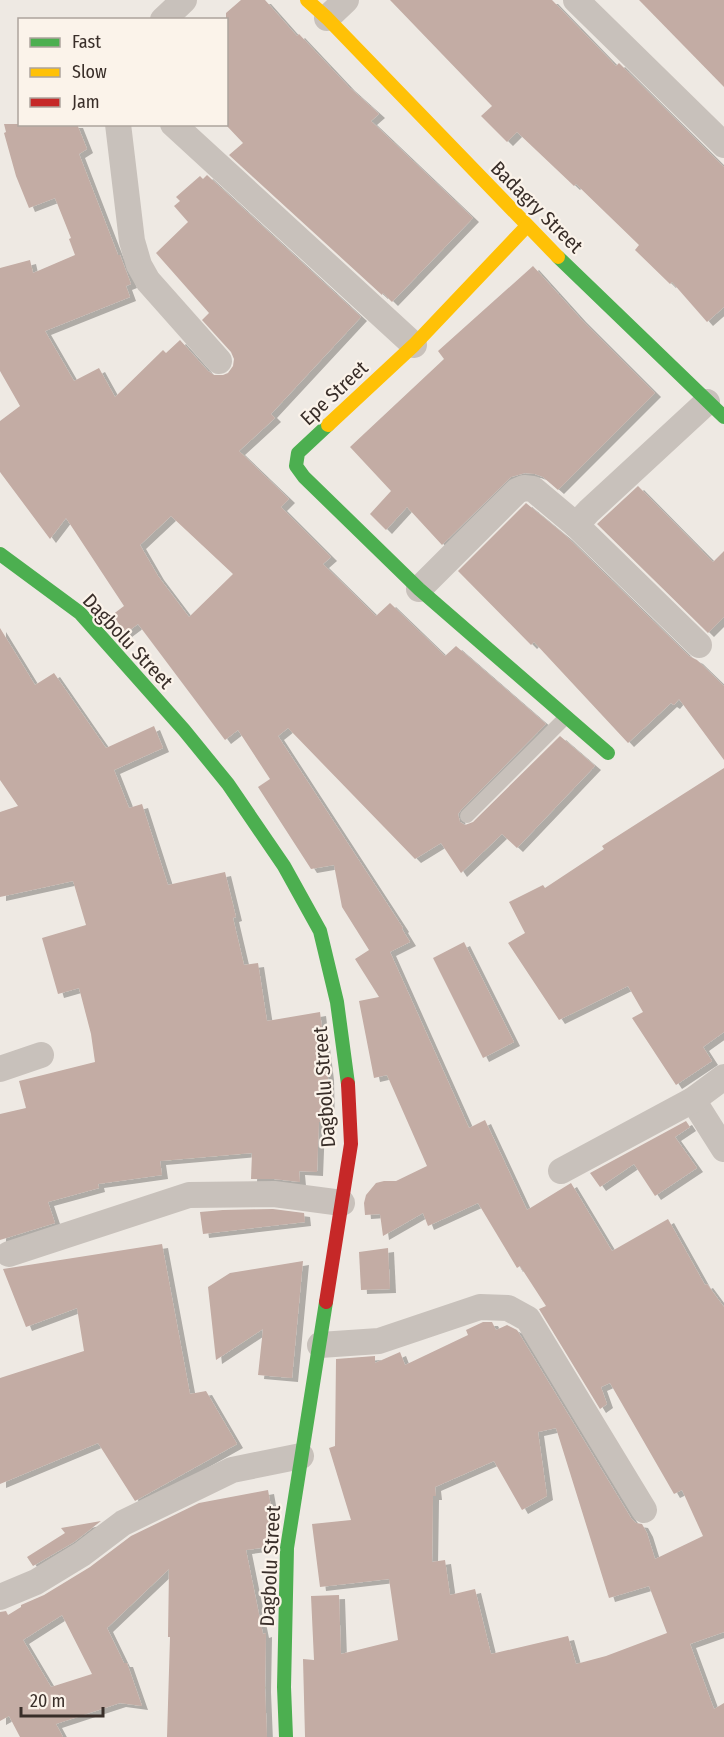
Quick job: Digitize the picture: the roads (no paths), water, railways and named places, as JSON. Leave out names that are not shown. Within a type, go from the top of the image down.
[{"type":"street","points":[[165,18],[184,0]]},
{"type":"street","name":"Badagry Street","points":[[307,0],[527,226],[716,410]]},
{"type":"street","points":[[327,18],[346,0]]},
{"type":"street","points":[[576,0],[724,145]]},
{"type":"street","points":[[118,126],[132,241],[139,265],[148,281],[219,361]]},
{"type":"street","points":[[175,126],[414,345]]},
{"type":"street","name":"Epe Street","points":[[419,589],[304,477],[296,466],[298,453],[414,345],[527,226]]},
{"type":"street","points":[[576,525],[589,511],[716,410]]},
{"type":"street","points":[[608,753],[419,589],[517,491],[524,488],[533,489],[576,525],[699,645]]},
{"type":"street","name":"Dagbolu Street","points":[[0,554],[80,613],[184,730],[228,784],[284,866],[320,931],[337,1002],[347,1076],[351,1144],[287,1548],[286,1737]]},
{"type":"street","points":[[0,1069],[41,1055]]},
{"type":"street","points":[[561,1170],[693,1100],[724,1077]]},
{"type":"street","points":[[693,1100],[724,1149]]},
{"type":"street","points":[[9,1254],[189,1195],[273,1194],[342,1203]]},
{"type":"street","points":[[320,1346],[379,1341],[480,1307],[508,1308],[528,1318],[644,1510]]},
{"type":"street","points":[[0,1597],[36,1582],[82,1554],[123,1523],[232,1470],[301,1456]]},
{"type":"lane","points":[[467,816],[566,717]]}]
